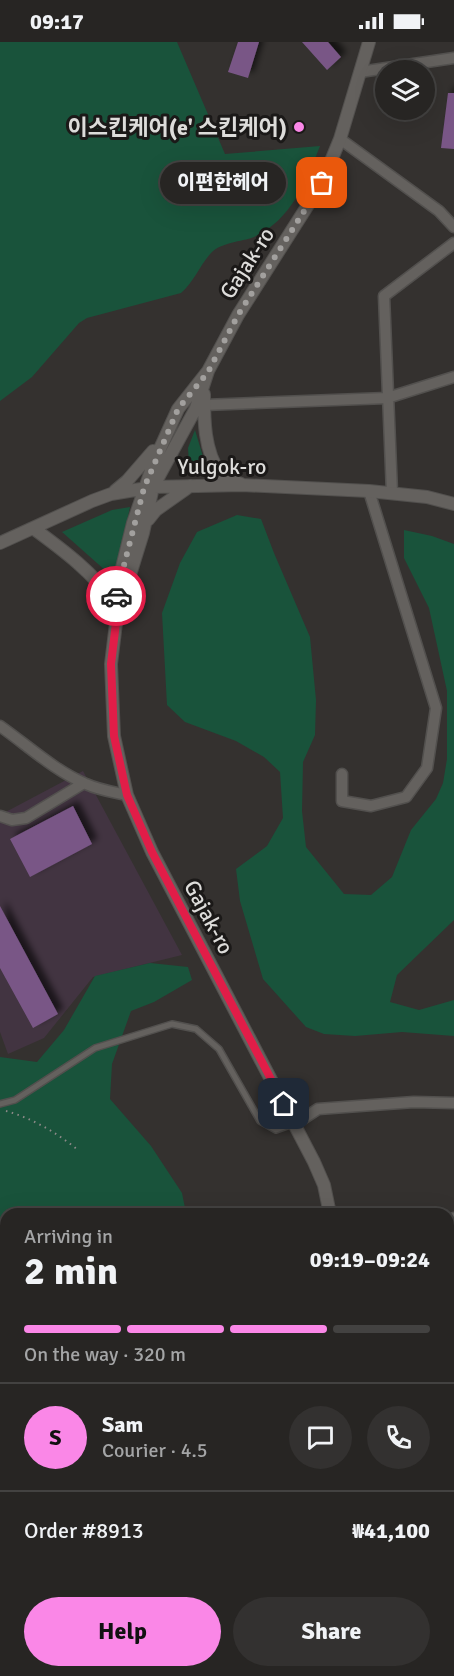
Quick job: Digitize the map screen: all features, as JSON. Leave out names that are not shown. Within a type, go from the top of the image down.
[{"type":"street","name":"Gajak-ro","points":[[116,623],[145,524],[148,488],[196,408],[208,372],[238,315],[322,183],[340,139],[369,42]]},
{"type":"street","points":[[360,72],[454,58]]},
{"type":"street","points":[[340,139],[439,211],[454,227]]},
{"type":"street","points":[[392,493],[384,296],[454,243]]},
{"type":"street","name":"Gajak-ro","points":[[208,372],[178,409],[148,488],[116,592],[116,623],[111,664],[114,736],[127,795],[152,852],[295,1124],[324,1185],[329,1208]]},
{"type":"street","points":[[204,405],[387,398],[454,377]]},
{"type":"street","points":[[203,385],[206,436],[215,464],[221,474],[242,485]]},
{"type":"street","points":[[111,494],[149,458],[178,409]]},
{"type":"street","name":"Yulgok-ro","points":[[0,543],[92,501],[111,494],[148,488],[242,485],[369,491],[427,497],[454,504]]},
{"type":"street","points":[[145,524],[156,510],[190,486]]},
{"type":"street","points":[[342,774],[342,801],[371,806],[406,797],[427,768],[436,708],[369,491]]},
{"type":"street","points":[[33,528],[80,564],[108,593],[116,605]]},
{"type":"street","points":[[0,726],[55,766],[84,783],[105,791],[127,795]]},
{"type":"street","points":[[1,816],[12,819],[26,818],[84,783]]},
{"type":"street","points":[[295,1124],[318,1109],[414,1102],[454,1103]]},
{"type":"lane","points":[[0,1104],[15,1100],[95,1048],[172,1024],[196,1029],[219,1049],[260,1121],[276,1130],[295,1124]]},
{"type":"path","points":[[0,1110],[22,1115],[61,1136],[78,1150]]},
{"type":"shaded area","points":[[83,771],[182,955],[93,977],[44,1038],[8,1054],[0,1032],[0,815]]},
{"type":"green space","points":[[0,42],[177,42],[225,154],[320,146],[296,199],[278,221],[267,230],[254,237],[215,249],[181,293],[87,318],[79,323],[32,377],[0,401]]},
{"type":"green space","points":[[195,430],[204,460],[189,464],[188,448]]},
{"type":"green space","points":[[130,507],[115,579],[62,532],[112,510]]},
{"type":"green space","points":[[237,515],[261,519],[310,637],[316,700],[315,735],[303,762],[302,811],[306,847],[344,894],[371,895],[392,877],[411,830],[436,799],[443,783],[447,759],[447,691],[429,608],[404,558],[404,530],[454,544],[454,920],[397,975],[390,1002],[419,1010],[454,1000],[454,1036],[402,1032],[355,1036],[324,1034],[306,1027],[263,979],[240,901],[236,869],[267,846],[283,818],[280,772],[264,757],[236,741],[185,722],[167,705],[162,613],[180,563],[197,532]]},
{"type":"green space","points":[[150,963],[188,967],[192,980],[154,1002],[131,1011],[112,1064],[110,1099],[151,1146],[182,1193],[185,1208],[0,1208],[0,1057],[37,1062],[64,1030],[95,976]]},
{"type":"building","points":[[238,42],[259,42],[248,78],[228,72]]},
{"type":"building","points":[[302,42],[328,42],[341,57],[327,70]]},
{"type":"building","points":[[448,93],[454,93],[454,149],[441,148]]},
{"type":"building","points":[[73,806],[92,844],[30,877],[10,839]]},
{"type":"building","points":[[0,906],[58,1014],[33,1028],[0,968]]},
{"type":"way so far","points":[[116,596],[144,488],[178,409],[208,372],[238,315],[322,183]]},
{"type":"place","name":"이스킨케어(e' 스킨케어)","points":[[299,127]]},
{"type":"place","name":"이편한헤어","points":[[322,183]]},
{"type":"route","points":[[116,596],[116,623],[111,664],[114,736],[120,772],[127,795],[152,852],[284,1104]]}]
